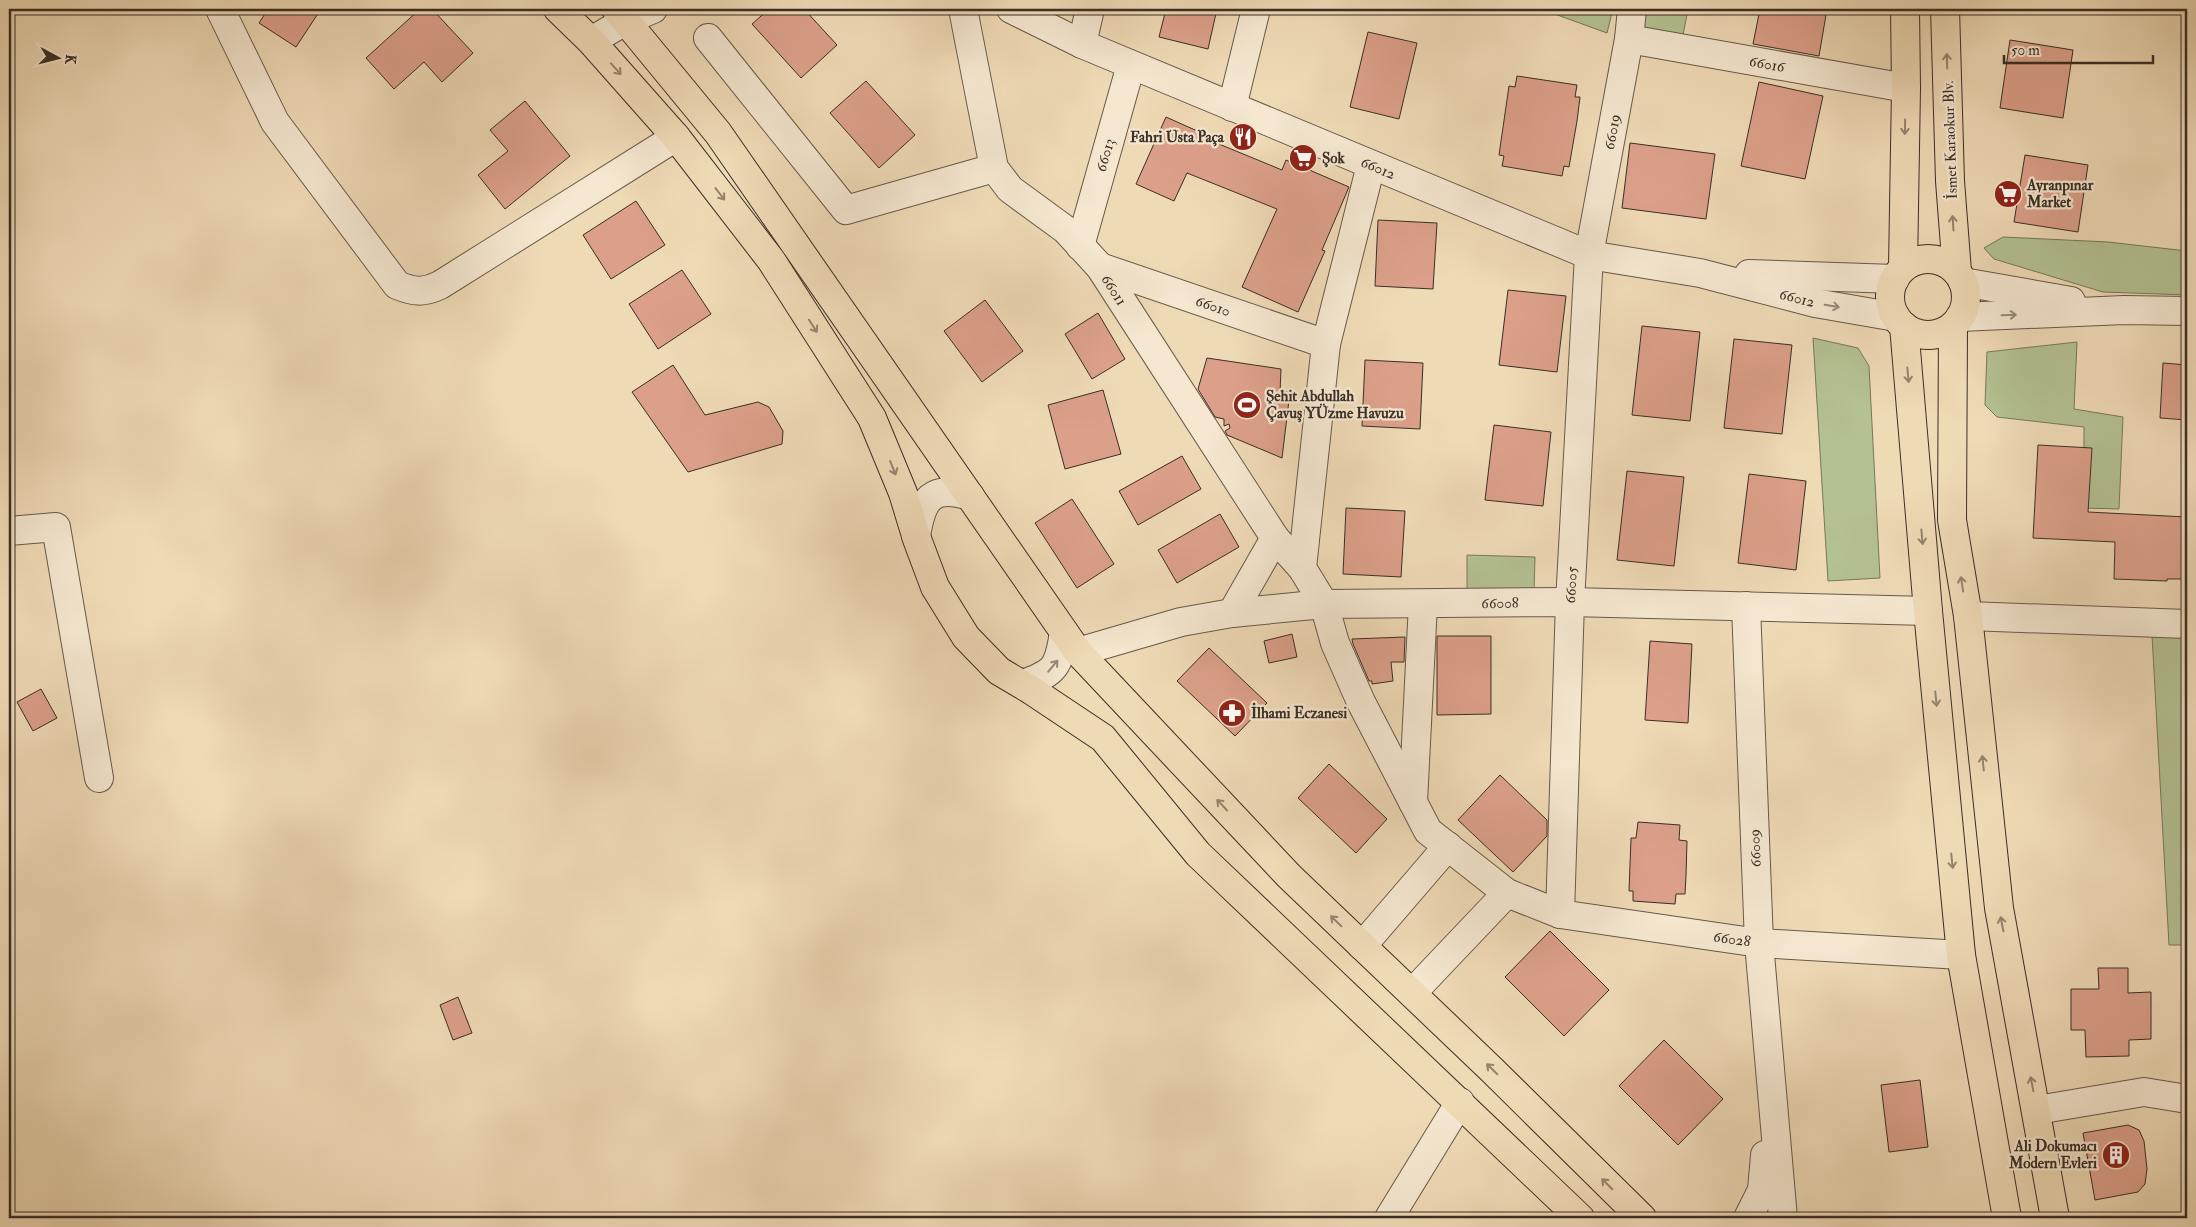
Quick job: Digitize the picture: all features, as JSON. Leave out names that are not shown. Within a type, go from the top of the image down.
[{"type":"main road","points":[[558,9],[591,41],[676,137],[770,260],[872,418],[903,493],[916,536],[935,587],[966,637],[999,671],[1022,684],[1103,738],[1198,854],[1580,1218]]},
{"type":"main road","points":[[1905,9],[1906,88],[1899,274],[1891,291],[1891,304],[1900,322],[1961,955],[2007,1218]]},
{"type":"main road","name":"İsmet Karaokur Blv.","points":[[1945,9],[1950,181],[1960,277]]},
{"type":"main road","points":[[622,14],[718,134],[1071,642],[1289,876],[1412,993],[1642,1218]]},
{"type":"main road","points":[[1899,274],[1913,262],[1930,259],[1948,264],[1960,277],[1966,294],[1965,306],[1956,321],[1941,332],[1929,335],[1916,333],[1900,322]]},
{"type":"main road","points":[[1956,321],[1952,520],[1968,616],[1999,908],[2055,1218]]},
{"type":"street","points":[[220,9],[275,122],[397,285],[415,292],[427,292],[440,285],[676,137]]},
{"type":"street","points":[[591,41],[622,14],[653,9]]},
{"type":"street","name":"66011","points":[[964,9],[994,168],[1010,189],[1066,230],[1100,267],[1275,538],[1302,568],[1324,604],[1335,644],[1361,702],[1413,802]]},
{"type":"street","name":"66012","points":[[1011,9],[1082,44],[1131,65],[1589,256],[1700,272],[1816,303],[1900,322]]},
{"type":"street","points":[[1082,44],[1090,9]]},
{"type":"street","points":[[1232,107],[1256,9]]},
{"type":"street","name":"66019","points":[[1589,256],[1629,39],[1632,9]]},
{"type":"street","points":[[708,38],[846,210],[994,168]]},
{"type":"street","name":"66016","points":[[1629,39],[1906,88]]},
{"type":"street","name":"66013","points":[[1080,246],[1131,65]]},
{"type":"street","points":[[1302,568],[1326,344],[1372,165]]},
{"type":"street","name":"66005","points":[[1560,914],[1570,602],[1589,256]]},
{"type":"street","name":"66010","points":[[1100,267],[1326,344]]},
{"type":"street","name":"66012","points":[[1700,272],[1899,274]]},
{"type":"street","points":[[1960,277],[2124,310]]},
{"type":"street","points":[[1956,321],[2124,310],[2187,310]]},
{"type":"street","points":[[916,536],[923,506],[931,498],[943,492],[953,491],[970,496]]},
{"type":"street","points":[[9,531],[56,527],[99,778]]},
{"type":"street","points":[[1232,613],[1275,538]]},
{"type":"street","name":"66008","points":[[1071,642],[1232,613],[1324,604],[1570,602],[1928,611]]},
{"type":"street","points":[[1413,802],[1423,604]]},
{"type":"street","name":"66009","points":[[1746,606],[1759,943],[1783,1218]]},
{"type":"street","points":[[1968,616],[2187,624]]},
{"type":"street","points":[[1022,684],[1038,678],[1051,670],[1071,642]]},
{"type":"street","name":"66028","points":[[1413,802],[1428,831],[1507,893],[1560,914],[1759,943],[1961,955]]},
{"type":"street","points":[[1362,946],[1448,846]]},
{"type":"street","points":[[1412,993],[1507,893]]},
{"type":"street","name":"66009","points":[[1748,1218],[1762,1190],[1771,1089]]},
{"type":"street","points":[[2037,1110],[2144,1092],[2187,1099]]},
{"type":"street","points":[[1389,1218],[1460,1102]]},
{"type":"green space","points":[[1541,9],[1613,9],[1607,33]]},
{"type":"green space","points":[[1644,9],[1688,9],[1683,35],[1640,27]]},
{"type":"green space","points":[[2003,237],[2108,242],[2187,251],[2187,295],[2103,292],[1994,259],[1984,248]]},
{"type":"green space","points":[[1813,338],[1858,348],[1869,366],[1880,578],[1828,581]]},
{"type":"green space","points":[[2077,342],[2074,409],[2123,417],[2119,509],[2084,508],[2084,427],[1997,417],[1985,405],[1987,352]]},
{"type":"green space","points":[[1467,555],[1535,557],[1534,592],[1467,593]]},
{"type":"green space","points":[[2152,635],[2187,637],[2187,945],[2169,945]]},
{"type":"building","points":[[268,9],[321,9],[296,47],[259,23]]},
{"type":"building","points":[[420,9],[432,9],[473,53],[442,82],[424,62],[394,89],[366,58]]},
{"type":"building","points":[[769,9],[804,9],[837,45],[801,78],[752,24]]},
{"type":"building","points":[[1166,9],[1217,9],[1208,49],[1159,37]]},
{"type":"building","points":[[1760,9],[1827,9],[1819,56],[1753,44]]},
{"type":"building","points":[[1368,32],[1417,43],[1399,119],[1350,107]]},
{"type":"building","points":[[2010,40],[2073,50],[2063,118],[2000,108]]},
{"type":"building","points":[[1517,76],[1577,85],[1575,97],[1580,97],[1577,121],[1569,167],[1564,166],[1562,176],[1502,166],[1504,156],[1499,155],[1509,86],[1515,87]]},
{"type":"building","points":[[866,81],[915,135],[879,168],[830,113]]},
{"type":"building","points":[[1759,82],[1823,96],[1805,179],[1741,166]]},
{"type":"building","points":[[525,101],[570,156],[505,209],[478,175],[508,151],[490,130]]},
{"type":"building","points":[[1166,117],[1204,134],[1202,137],[1282,170],[1286,160],[1349,187],[1322,250],[1325,251],[1298,312],[1242,287],[1277,209],[1187,173],[1174,201],[1136,184]]},
{"type":"building","points":[[1630,143],[1715,154],[1706,219],[1622,208]]},
{"type":"building","points":[[2025,155],[2088,165],[2078,232],[2014,222]]},
{"type":"building","points":[[636,201],[665,245],[611,279],[583,235]]},
{"type":"building","points":[[1378,220],[1437,223],[1433,289],[1375,286]]},
{"type":"building","points":[[682,270],[711,314],[658,349],[629,304]]},
{"type":"building","points":[[1508,290],[1566,296],[1557,372],[1499,365]]},
{"type":"building","points":[[985,300],[1023,351],[982,382],[944,331]]},
{"type":"building","points":[[1098,313],[1125,359],[1092,379],[1065,334]]},
{"type":"building","points":[[1642,326],[1700,332],[1690,421],[1632,415]]},
{"type":"building","points":[[1734,339],[1792,345],[1782,434],[1724,428]]},
{"type":"building","name":"Şehit Abdullah Çavuş YÜzme Havuzu","points":[[1207,358],[1281,369],[1280,392],[1290,392],[1282,458],[1227,435],[1225,431],[1230,428],[1229,424],[1224,426],[1224,419],[1215,417],[1198,389]]},
{"type":"building","points":[[1365,360],[1423,363],[1420,429],[1362,426]]},
{"type":"building","points":[[2163,363],[2187,365],[2187,420],[2160,418]]},
{"type":"building","points":[[673,365],[705,415],[758,402],[769,407],[783,431],[782,444],[688,472],[632,392]]},
{"type":"building","points":[[1103,390],[1121,454],[1065,469],[1048,405]]},
{"type":"building","points":[[1494,425],[1551,432],[1543,506],[1485,500]]},
{"type":"building","points":[[2038,445],[2092,448],[2088,512],[2187,517],[2187,579],[2167,579],[2167,581],[2114,579],[2115,542],[2033,538]]},
{"type":"building","points":[[1182,456],[1201,489],[1138,525],[1119,491]]},
{"type":"building","points":[[1627,471],[1684,477],[1674,566],[1617,560]]},
{"type":"building","points":[[1749,474],[1806,481],[1796,570],[1738,563]]},
{"type":"building","points":[[1072,499],[1114,564],[1077,588],[1035,523]]},
{"type":"building","points":[[1346,508],[1405,511],[1401,577],[1343,574]]},
{"type":"building","points":[[1220,514],[1239,547],[1177,583],[1158,550]]},
{"type":"building","points":[[1292,634],[1297,657],[1269,663],[1264,641]]},
{"type":"building","points":[[1437,636],[1491,636],[1491,714],[1437,715]]},
{"type":"building","points":[[1405,637],[1404,662],[1391,662],[1393,681],[1372,684],[1372,681],[1369,681],[1352,639]]},
{"type":"building","points":[[1650,641],[1692,644],[1688,723],[1645,720]]},
{"type":"building","points":[[1209,648],[1267,703],[1235,736],[1177,681]]},
{"type":"building","points":[[41,689],[57,718],[33,731],[17,702]]},
{"type":"building","points":[[1329,764],[1387,819],[1356,853],[1298,798]]},
{"type":"building","points":[[1500,775],[1547,820],[1547,836],[1513,872],[1458,820]]},
{"type":"building","points":[[1638,822],[1680,825],[1679,840],[1687,841],[1685,894],[1676,894],[1675,904],[1633,901],[1633,891],[1629,891],[1631,838],[1636,838]]},
{"type":"building","points":[[1550,931],[1609,990],[1564,1036],[1505,977]]},
{"type":"building","points":[[2098,968],[2128,968],[2128,993],[2151,992],[2151,1039],[2129,1040],[2129,1056],[2086,1057],[2085,1030],[2071,1030],[2071,989],[2099,989]]},
{"type":"building","points":[[458,997],[472,1033],[453,1040],[440,1005]]},
{"type":"building","points":[[1664,1040],[1723,1099],[1678,1145],[1619,1086]]},
{"type":"building","points":[[1920,1080],[1928,1147],[1889,1152],[1881,1085]]},
{"type":"building","name":"Ali Dokumacı Modern Evleri","points":[[2128,1125],[2139,1130],[2144,1141],[2147,1169],[2145,1184],[2138,1192],[2095,1200],[2083,1133]]},
{"type":"place","name":"Fahri Usta Paça","points":[[1243,137]]},
{"type":"place","name":"Şok","points":[[1303,158]]},
{"type":"place","name":"Ayranpınar Market","points":[[2008,194]]},
{"type":"place","name":"Şehit Abdullah Çavuş YÜzme Havuzu","points":[[1247,405]]},
{"type":"place","name":"İlhami Eczanesi","points":[[1232,713]]},
{"type":"place","name":"Ali Dokumacı Modern Evleri","points":[[2116,1155]]}]
